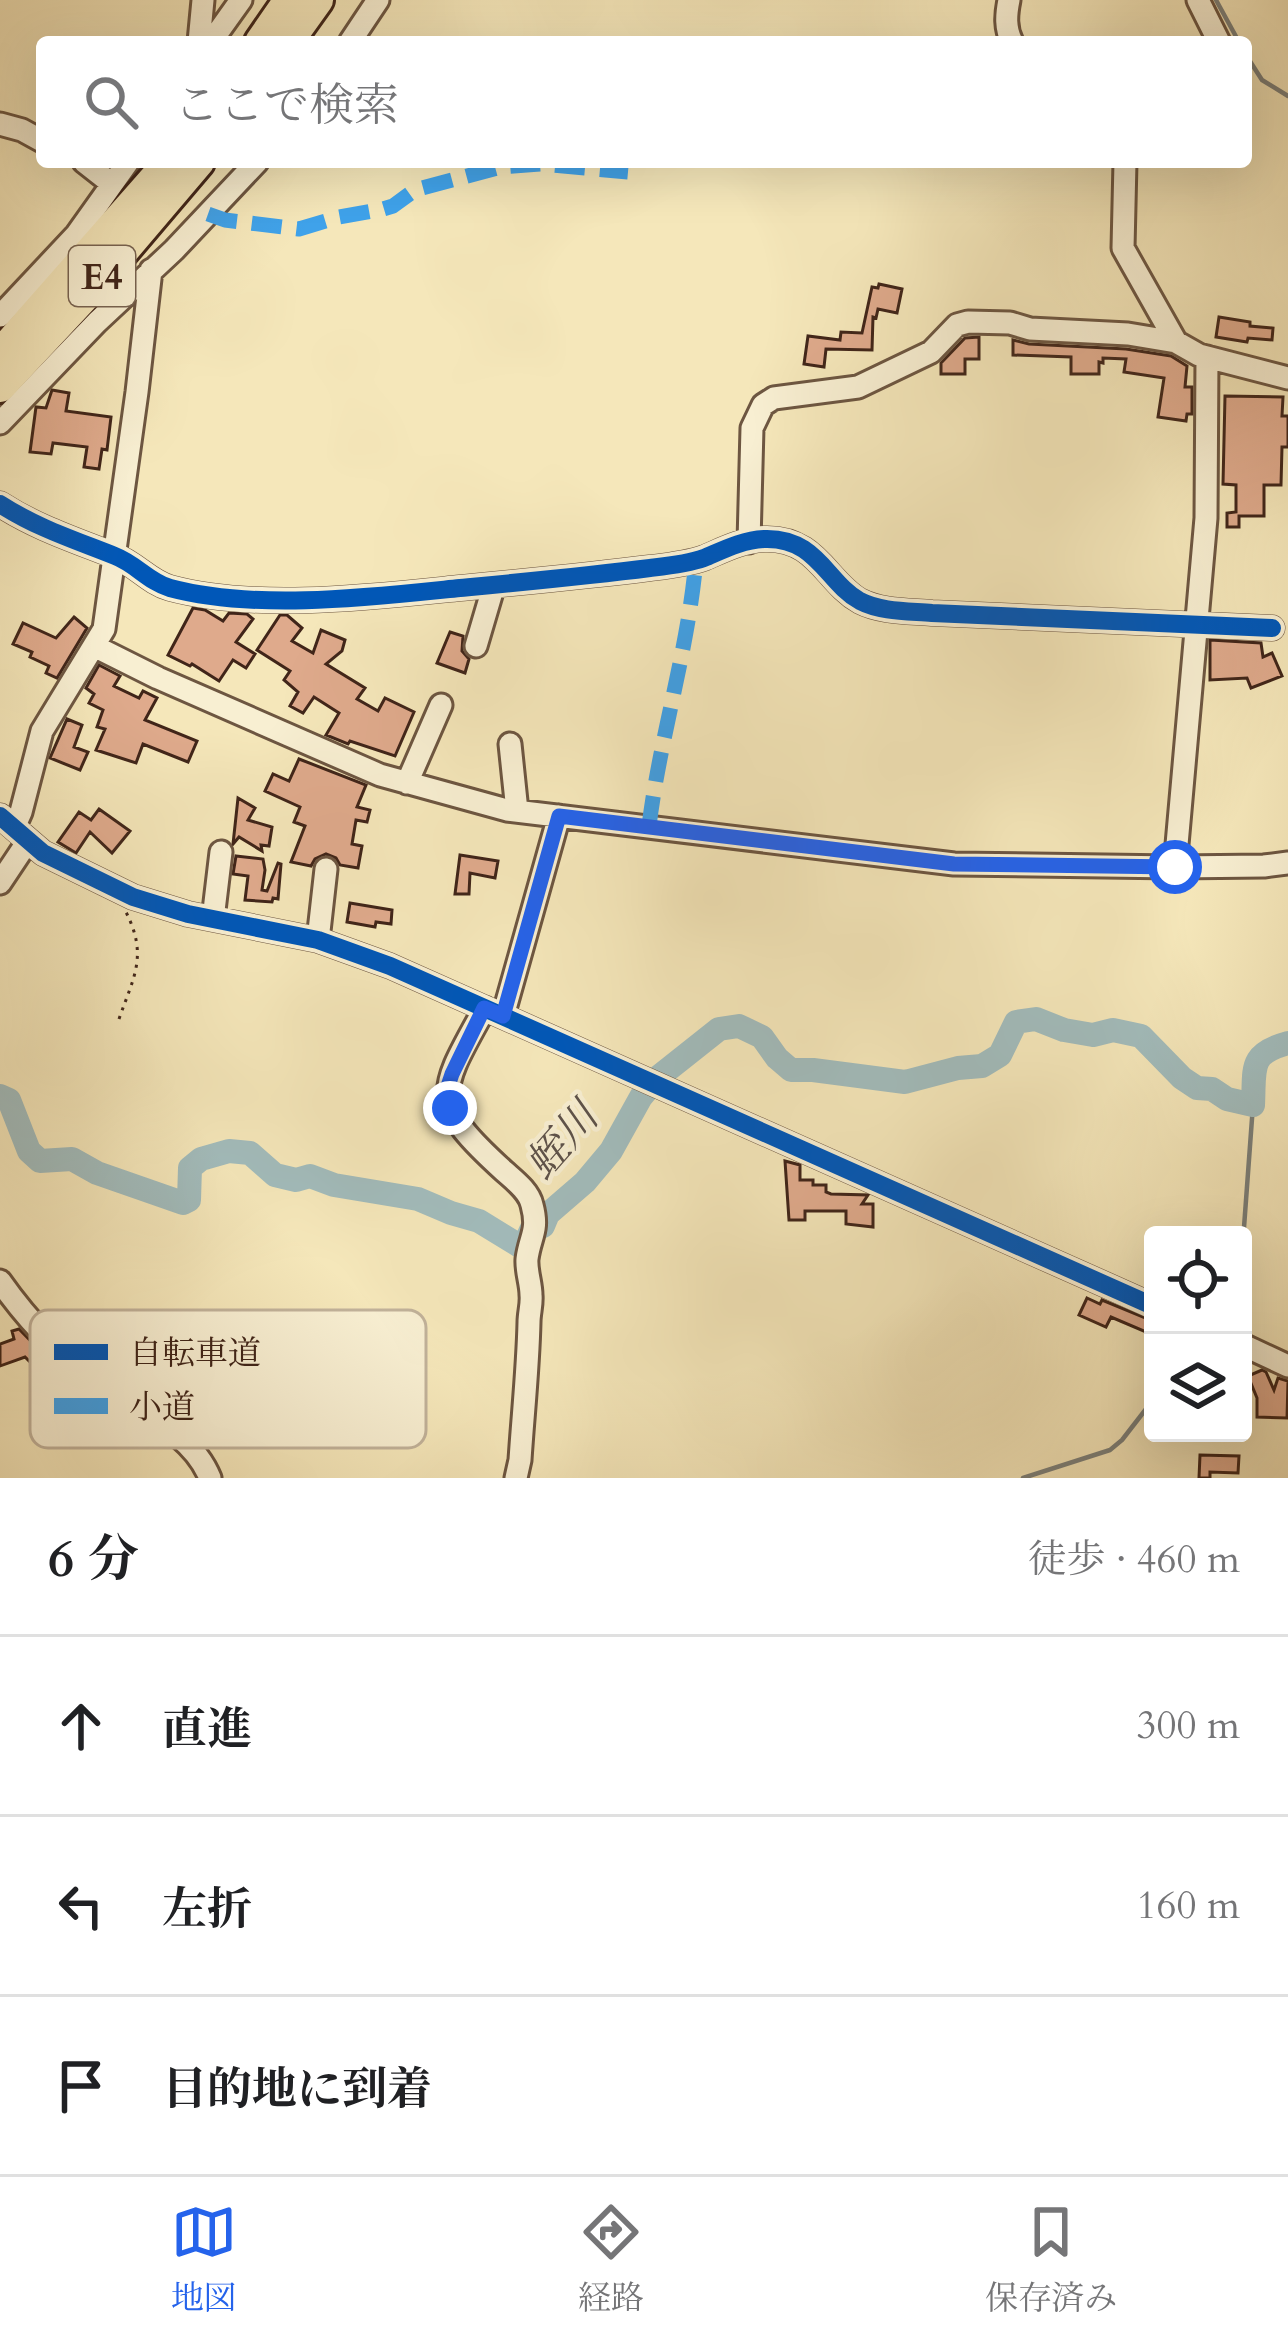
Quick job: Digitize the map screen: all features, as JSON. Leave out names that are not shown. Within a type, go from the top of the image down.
[{"type":"highway","points":[[264,36],[289,0]]},
{"type":"highway","points":[[292,36],[318,0]]},
{"type":"highway","name":"E4","points":[[0,354],[164,168]]},
{"type":"highway","name":"E4","points":[[0,387],[194,168]]},
{"type":"street","points":[[200,36],[203,0]]},
{"type":"street","points":[[216,36],[242,0]]},
{"type":"street","points":[[354,36],[378,0]]},
{"type":"street","points":[[1009,0],[1009,36]]},
{"type":"street","points":[[1198,0],[1217,36]]},
{"type":"street","points":[[0,124],[36,138]]},
{"type":"street","points":[[92,168],[112,184]]},
{"type":"street","points":[[0,316],[76,235],[124,168]]},
{"type":"street","points":[[0,423],[251,168]]},
{"type":"street","points":[[1125,168],[1123,248],[1176,342]]},
{"type":"street","points":[[0,883],[42,731],[104,629],[151,270]]},
{"type":"street","points":[[749,542],[752,428],[763,405],[774,398],[858,386],[931,352],[957,326],[968,322],[1010,322],[1030,329],[1128,334],[1176,342],[1207,357],[1288,378]]},
{"type":"street","points":[[1175,867],[1206,518],[1207,357]]},
{"type":"street","points":[[0,490],[52,519],[55,533],[51,540],[41,542],[0,521]]},
{"type":"street","points":[[0,504],[36,526],[116,556],[156,583],[270,600],[402,594],[674,564],[749,542],[776,540],[803,550],[860,601],[880,607],[1273,628]]},
{"type":"street","points":[[476,646],[494,585]]},
{"type":"street","points":[[94,646],[380,775],[517,811],[954,864],[1175,867],[1288,863]]},
{"type":"street","points":[[407,783],[441,705]]},
{"type":"street","points":[[510,744],[517,811]]},
{"type":"street","points":[[516,1478],[532,1297],[526,1263],[535,1228],[530,1197],[468,1138],[450,1108],[447,1089],[494,1012],[559,816]]},
{"type":"street","points":[[14,828],[43,853],[122,892],[188,914],[318,940],[390,966],[1144,1302]]},
{"type":"street","points":[[213,919],[221,852]]},
{"type":"street","points":[[318,940],[326,869]]},
{"type":"street","points":[[0,1281],[30,1320]]},
{"type":"street","points":[[1252,1349],[1288,1366]]},
{"type":"street","points":[[190,1448],[210,1478]]},
{"type":"path","points":[[119,1019],[139,956],[138,938],[122,904],[122,892]]},
{"type":"building","points":[[872,287],[902,289],[897,313],[878,309],[873,317],[872,350],[826,349],[824,367],[804,364],[808,336],[840,340],[841,332],[862,333]]},
{"type":"building","points":[[1219,317],[1273,328],[1272,340],[1216,337]]},
{"type":"building","points":[[979,337],[979,359],[965,359],[965,374],[941,374],[941,363],[965,338]]},
{"type":"building","points":[[1013,340],[1171,356],[1187,366],[1185,387],[1192,387],[1192,414],[1187,414],[1186,421],[1158,417],[1164,378],[1124,372],[1126,359],[1103,358],[1099,374],[1071,374],[1071,357],[1013,355]]},
{"type":"building","points":[[52,390],[69,393],[66,411],[111,417],[99,469],[84,467],[87,447],[53,443],[51,454],[30,452],[36,407],[46,408]]},
{"type":"building","points":[[1225,396],[1283,397],[1282,416],[1288,416],[1281,485],[1264,485],[1264,516],[1239,516],[1239,527],[1227,527],[1227,513],[1236,512],[1236,485],[1223,484]]},
{"type":"building","points":[[193,608],[223,621],[229,613],[253,619],[236,642],[255,654],[246,668],[233,660],[219,681],[168,655]]},
{"type":"building","points":[[280,615],[302,628],[292,641],[313,653],[321,630],[345,640],[342,651],[326,664],[365,688],[357,699],[378,711],[385,698],[414,712],[395,756],[326,735],[339,713],[314,697],[303,713],[290,706],[298,692],[284,680],[290,671],[257,650]]},
{"type":"building","points":[[74,617],[87,628],[57,678],[46,673],[49,666],[30,657],[32,652],[13,644],[23,623],[56,638]]},
{"type":"building","points":[[450,632],[463,636],[462,651],[469,659],[465,673],[437,663]]},
{"type":"building","points":[[1210,640],[1261,643],[1263,657],[1272,653],[1282,676],[1251,688],[1247,678],[1210,680]]},
{"type":"building","points":[[99,665],[120,676],[114,686],[139,698],[143,691],[157,698],[145,720],[197,741],[188,762],[143,744],[136,763],[96,750],[105,729],[97,727],[103,710],[89,703],[94,694],[86,688]]},
{"type":"building","points":[[67,719],[82,725],[74,747],[88,752],[80,770],[50,758]]},
{"type":"building","points":[[299,759],[366,785],[357,807],[370,810],[367,822],[356,820],[352,844],[362,846],[358,868],[340,865],[326,854],[311,866],[291,862],[305,826],[294,822],[300,807],[265,791],[273,774],[289,781]]},
{"type":"building","points":[[238,798],[255,808],[248,820],[272,827],[269,846],[261,845],[262,851],[239,837],[233,844]]},
{"type":"building","points":[[99,809],[130,831],[112,853],[90,832],[76,853],[58,842],[79,812],[91,820]]},
{"type":"building","points":[[460,855],[498,861],[495,878],[470,873],[469,894],[455,894]]},
{"type":"building","points":[[236,856],[263,859],[262,890],[267,891],[281,864],[278,899],[245,900],[248,876],[233,874]]},
{"type":"building","points":[[350,903],[392,910],[391,924],[376,922],[375,927],[347,922]]},
{"type":"building","points":[[785,1161],[800,1165],[800,1180],[826,1185],[826,1192],[868,1195],[862,1204],[873,1204],[873,1227],[846,1224],[846,1211],[805,1211],[805,1220],[789,1220]]},
{"type":"building","points":[[1087,1298],[1100,1304],[1102,1300],[1144,1317],[1144,1331],[1111,1317],[1106,1327],[1079,1315]]},
{"type":"building","points":[[19,1329],[30,1340],[30,1362],[25,1357],[0,1366],[0,1344],[14,1339],[12,1331]]},
{"type":"building","points":[[1266,1372],[1274,1390],[1278,1378],[1288,1381],[1287,1418],[1257,1417],[1252,1374]]},
{"type":"building","points":[[1200,1455],[1239,1456],[1238,1473],[1210,1472],[1210,1478],[1199,1478]]},
{"type":"waterway","points":[[1216,0],[1236,36]]},
{"type":"waterway","points":[[1252,64],[1262,80],[1288,96]]},
{"type":"waterway","name":"蛭川","points":[[0,1096],[9,1100],[29,1151],[40,1161],[72,1159],[97,1173],[183,1203],[189,1200],[190,1168],[201,1159],[229,1151],[250,1153],[275,1175],[296,1180],[310,1176],[334,1185],[418,1199],[479,1221],[523,1248],[531,1230],[543,1226],[548,1214],[611,1151],[656,1079],[719,1029],[739,1026],[762,1037],[791,1070],[905,1082],[982,1066],[1000,1055],[1016,1022],[1036,1019],[1093,1035],[1113,1030],[1141,1036],[1197,1088],[1253,1105],[1256,1064],[1266,1052],[1288,1043]]},
{"type":"waterway","points":[[1244,1226],[1253,1105]]},
{"type":"waterway","points":[[1023,1478],[1110,1450],[1144,1412]]},
{"type":"marked path","points":[[208,214],[299,229],[393,206],[415,190],[497,168]]},
{"type":"marked path","points":[[584,168],[628,172]]},
{"type":"marked path","points":[[649,826],[696,560]]},
{"type":"cycle path","points":[[0,504],[42,527],[123,559],[162,585],[239,599],[352,598],[603,574],[691,562],[764,539],[797,545],[848,593],[886,609],[1272,628]]},
{"type":"cycle path","points":[[0,816],[43,853],[133,897],[188,914],[318,940],[390,966],[1144,1302]]},
{"type":"route","points":[[450,1108],[447,1089],[452,1074],[484,1008],[503,1016],[559,816],[954,864],[1175,867]]}]
